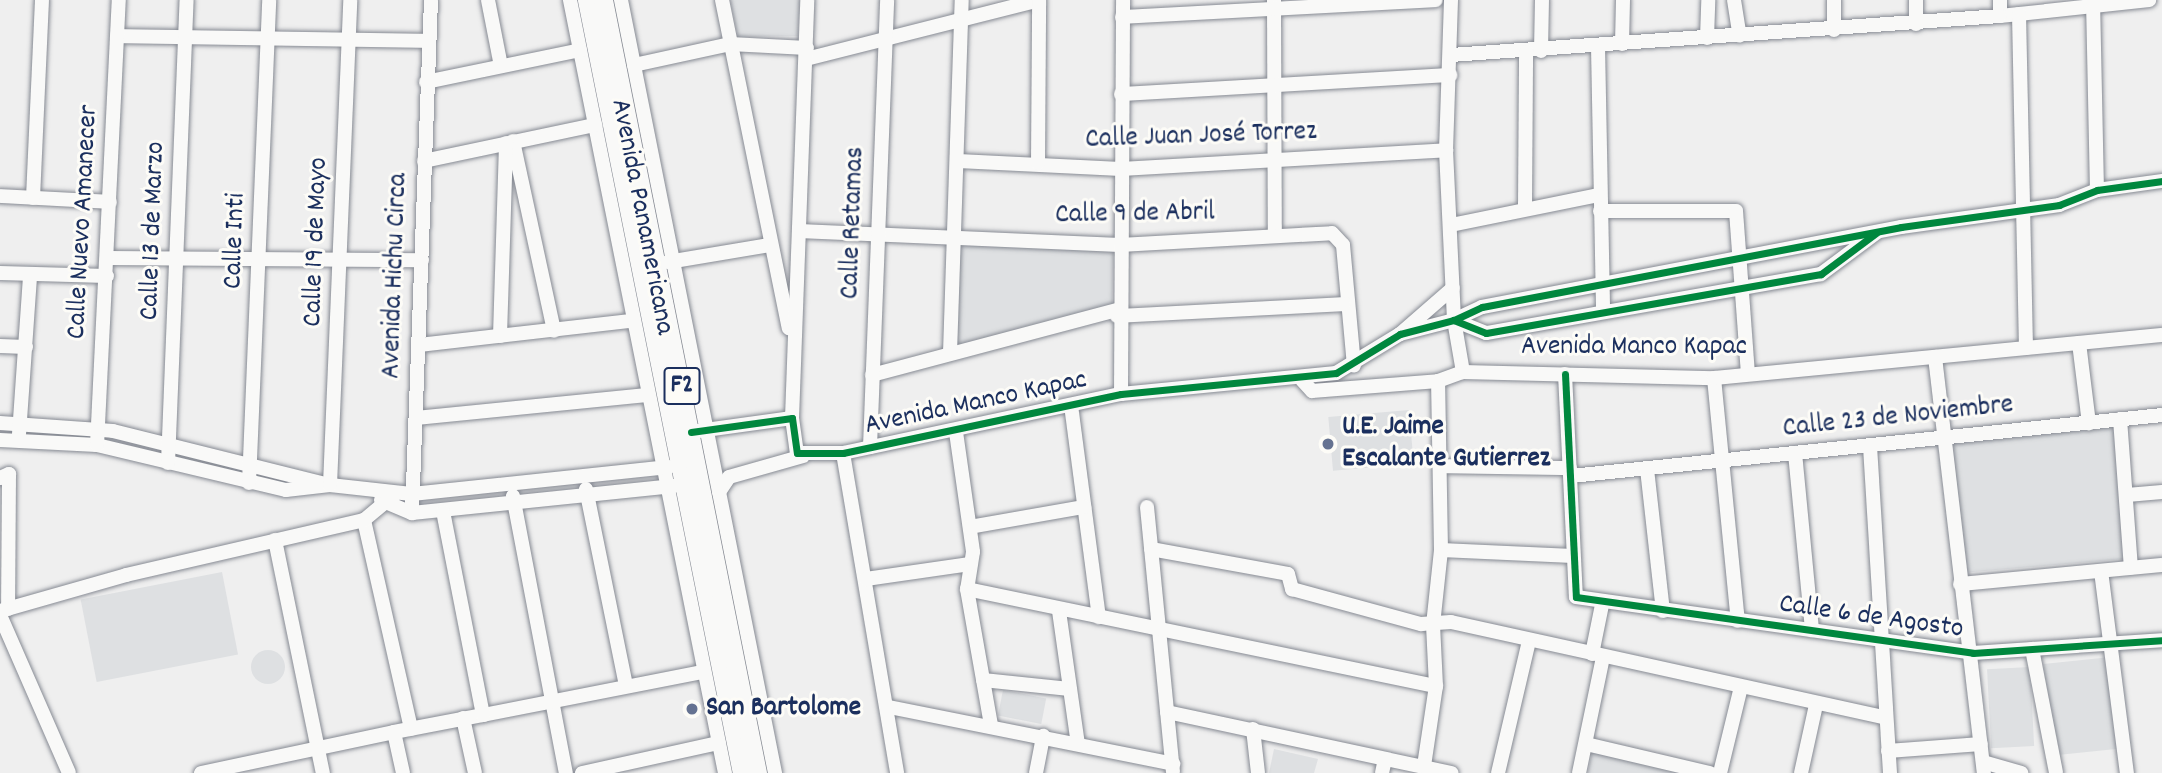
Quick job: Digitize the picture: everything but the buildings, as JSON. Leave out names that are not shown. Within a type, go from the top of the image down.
[{"type":"highway","name":"Avenida Panamericana","points":[[587,0],[742,773]]},
{"type":"highway","name":"Avenida Panamericana","points":[[603,0],[666,262],[700,431],[682,475],[757,773]]},
{"type":"street","points":[[33,198],[43,0]]},
{"type":"street","name":"Calle Nuevo Amanecer","points":[[97,445],[119,0]]},
{"type":"street","name":"Calle 13 de Marzo","points":[[168,463],[179,260],[187,0]]},
{"type":"street","name":"Calle Inti","points":[[249,483],[270,0]]},
{"type":"street","name":"Calle 19 de Mayo","points":[[330,485],[342,260],[350,0]]},
{"type":"street","name":"Avenida Hichu Circa","points":[[412,513],[431,0]]},
{"type":"street","points":[[488,0],[501,66]]},
{"type":"street","name":"Avenida Panamericana","points":[[570,0],[647,395],[682,475],[704,672],[725,773]]},
{"type":"street","points":[[621,0],[666,262],[770,245]]},
{"type":"street","points":[[722,0],[792,344]]},
{"type":"street","points":[[803,456],[794,447],[792,344],[807,0]]},
{"type":"street","name":"Calle Retamas","points":[[870,447],[887,0]]},
{"type":"street","points":[[950,353],[962,0]]},
{"type":"street","points":[[634,65],[730,44],[806,53],[885,40],[1039,0],[1038,163]]},
{"type":"street","points":[[1121,394],[1117,313],[1123,0]]},
{"type":"street","points":[[1122,17],[1274,3],[1436,0]]},
{"type":"street","points":[[1451,0],[1446,150],[1454,320],[1463,372]]},
{"type":"street","points":[[1541,51],[1542,0]]},
{"type":"street","points":[[1622,44],[1623,0]]},
{"type":"street","points":[[1707,38],[1708,0]]},
{"type":"street","points":[[1734,0],[1740,36]]},
{"type":"street","points":[[1834,0],[1834,30]]},
{"type":"street","points":[[1916,0],[1916,24]]},
{"type":"street","points":[[2000,0],[2000,16]]},
{"type":"street","points":[[1451,55],[1916,24],[2019,14],[2093,2],[2148,0]]},
{"type":"street","points":[[2093,2],[2097,190]]},
{"type":"street","points":[[1274,3],[1271,161],[1275,236]]},
{"type":"street","points":[[2019,14],[2026,348]]},
{"type":"street","points":[[117,36],[268,35],[429,41]]},
{"type":"street","points":[[1598,46],[1598,195],[1603,312]]},
{"type":"street","points":[[426,82],[580,50]]},
{"type":"street","points":[[1525,207],[1526,52]]},
{"type":"street","points":[[1121,94],[1450,75]]},
{"type":"street","points":[[424,161],[595,125]]},
{"type":"street","points":[[510,142],[554,331]]},
{"type":"street","points":[[500,336],[510,142]]},
{"type":"street","name":"Calle Juan José Torrez","points":[[958,161],[1121,169],[1446,150]]},
{"type":"street","points":[[1400,334],[1454,320],[1482,307],[1876,233],[2022,211],[2097,190],[2162,181]]},
{"type":"street","points":[[1451,225],[1525,207],[1598,195]]},
{"type":"street","points":[[0,196],[110,202]]},
{"type":"street","points":[[1600,211],[1731,207],[1740,259],[1748,374]]},
{"type":"street","name":"Calle 9 de Abril","points":[[799,231],[1120,245],[1275,236],[1339,236],[1344,304],[1354,366]]},
{"type":"street","points":[[1454,320],[1486,332],[1821,274],[1876,233]]},
{"type":"street","points":[[108,258],[260,262],[422,261]]},
{"type":"street","points":[[0,273],[107,276]]},
{"type":"street","points":[[18,440],[30,275]]},
{"type":"street","points":[[1302,380],[1354,366],[1400,334],[1453,288]]},
{"type":"street","points":[[872,375],[950,353],[1117,313],[1344,304]]},
{"type":"street","points":[[419,345],[631,321]]},
{"type":"street","name":"Avenida Manco Kapac","points":[[719,492],[729,477],[803,456],[843,453],[956,432],[1121,394],[1302,380],[1312,391],[1438,381],[1463,372],[1714,378],[2162,335]]},
{"type":"street","points":[[2079,343],[2090,423]]},
{"type":"street","points":[[0,346],[26,347]]},
{"type":"street","points":[[1935,357],[1960,584],[1973,653],[1984,767],[2021,773]]},
{"type":"street","points":[[1441,550],[1573,556],[1571,472],[1564,374]]},
{"type":"street","points":[[1714,378],[1738,621]]},
{"type":"street","points":[[1424,766],[1436,686],[1433,625],[1441,550],[1438,381]]},
{"type":"street","points":[[416,418],[647,395]]},
{"type":"street","points":[[1071,405],[1099,617]]},
{"type":"street","name":"Calle 23 de Noviembre","points":[[1440,466],[1571,472],[1647,469],[2162,415]]},
{"type":"street","points":[[700,431],[792,418]]},
{"type":"street","points":[[2120,419],[2131,568]]},
{"type":"street","points":[[0,424],[98,429],[169,444],[250,462],[330,485],[374,491],[412,513],[588,496],[682,475]]},
{"type":"street","name":"Avenida Panamericana","points":[[700,431],[719,492],[775,773]]},
{"type":"street","points":[[956,432],[970,527],[967,589],[991,725]]},
{"type":"street","points":[[0,440],[97,445],[286,490],[330,485]]},
{"type":"street","points":[[1870,446],[1884,639],[1890,773]]},
{"type":"street","points":[[843,453],[889,707],[897,773]]},
{"type":"street","points":[[1795,453],[1812,630]]},
{"type":"street","points":[[1647,469],[1663,611]]},
{"type":"street","points":[[0,478],[9,474],[3,612],[69,773]]},
{"type":"street","points":[[3,612],[275,540],[364,520],[390,500],[412,494],[584,477],[682,475]]},
{"type":"street","points":[[584,477],[626,685]]},
{"type":"street","points":[[511,484],[566,773]]},
{"type":"street","points":[[2127,495],[2162,492]]},
{"type":"street","points":[[970,527],[1084,507]]},
{"type":"street","points":[[889,707],[1043,736],[1173,769],[1147,507]]},
{"type":"street","points":[[443,512],[482,715]]},
{"type":"street","points":[[364,520],[411,729]]},
{"type":"street","points":[[275,540],[323,773]]},
{"type":"street","points":[[1151,550],[1288,574],[1292,589],[1433,625],[1451,622],[1816,705],[1886,718]]},
{"type":"street","name":"Calle 6 de Agosto","points":[[1573,556],[1576,597],[1602,605],[1884,639],[1973,653],[2162,640]]},
{"type":"street","points":[[866,579],[970,564]]},
{"type":"street","points":[[1960,584],[2162,565]]},
{"type":"street","points":[[2101,571],[2127,773]]},
{"type":"street","points":[[967,589],[1059,611],[1436,686]]},
{"type":"street","points":[[1579,773],[1586,744],[1602,605]]},
{"type":"street","points":[[1059,611],[1077,744]]},
{"type":"street","points":[[1498,773],[1529,641]]},
{"type":"street","points":[[2032,649],[2056,773]]},
{"type":"street","points":[[201,773],[626,685],[704,672]]},
{"type":"street","points":[[983,680],[1070,689]]},
{"type":"street","points":[[1720,773],[1741,688]]},
{"type":"street","points":[[1801,773],[1816,705]]},
{"type":"street","points":[[1167,712],[1253,729],[1384,766],[1424,766],[1452,773]]},
{"type":"street","points":[[463,718],[475,773]]},
{"type":"street","points":[[1253,729],[1258,773]]},
{"type":"street","points":[[394,732],[403,773]]},
{"type":"street","points":[[1035,773],[1043,736]]},
{"type":"street","points":[[582,773],[642,767],[719,743]]},
{"type":"street","points":[[1586,744],[1710,773]]},
{"type":"street","points":[[1888,751],[1981,744]]},
{"type":"shaded area","points":[[730,0],[800,0],[798,36],[738,37]]},
{"type":"shaded area","points":[[960,244],[1113,251],[1112,308],[956,349]]},
{"type":"shaded area","points":[[1409,410],[1414,464],[1333,471],[1328,417]]},
{"type":"shaded area","points":[[2117,426],[2129,558],[1964,573],[1953,440]]},
{"type":"shaded area","points":[[222,572],[238,654],[97,682],[81,599]]},
{"type":"shaded area","points":[[268,650],[280,655],[285,667],[280,679],[268,684],[256,679],[251,667],[256,655]]},
{"type":"shaded area","points":[[2111,657],[2121,748],[2053,756],[2043,664]]},
{"type":"shaded area","points":[[2030,667],[2034,746],[1991,748],[1987,669]]},
{"type":"shaded area","points":[[1003,690],[1046,698],[1041,724],[998,716]]},
{"type":"shaded area","points":[[1274,749],[1318,759],[1314,773],[1269,773]]},
{"type":"shaded area","points":[[1592,752],[1691,773],[1588,773]]},
{"type":"cycle path","points":[[1876,233],[1821,274],[1486,333],[1454,320],[1482,307],[1901,227],[2059,205],[2097,190],[2162,181]]},
{"type":"cycle path","points":[[691,432],[792,418],[797,453],[843,453],[1121,394],[1336,373],[1400,334],[1454,320]]},
{"type":"cycle path","points":[[1565,374],[1576,597],[1973,653],[2162,640]]},
{"type":"place","name":"U.E. Jaime Escalante Gutierrez","points":[[1328,444]]},
{"type":"place","name":"San Bartolome","points":[[692,709]]}]
